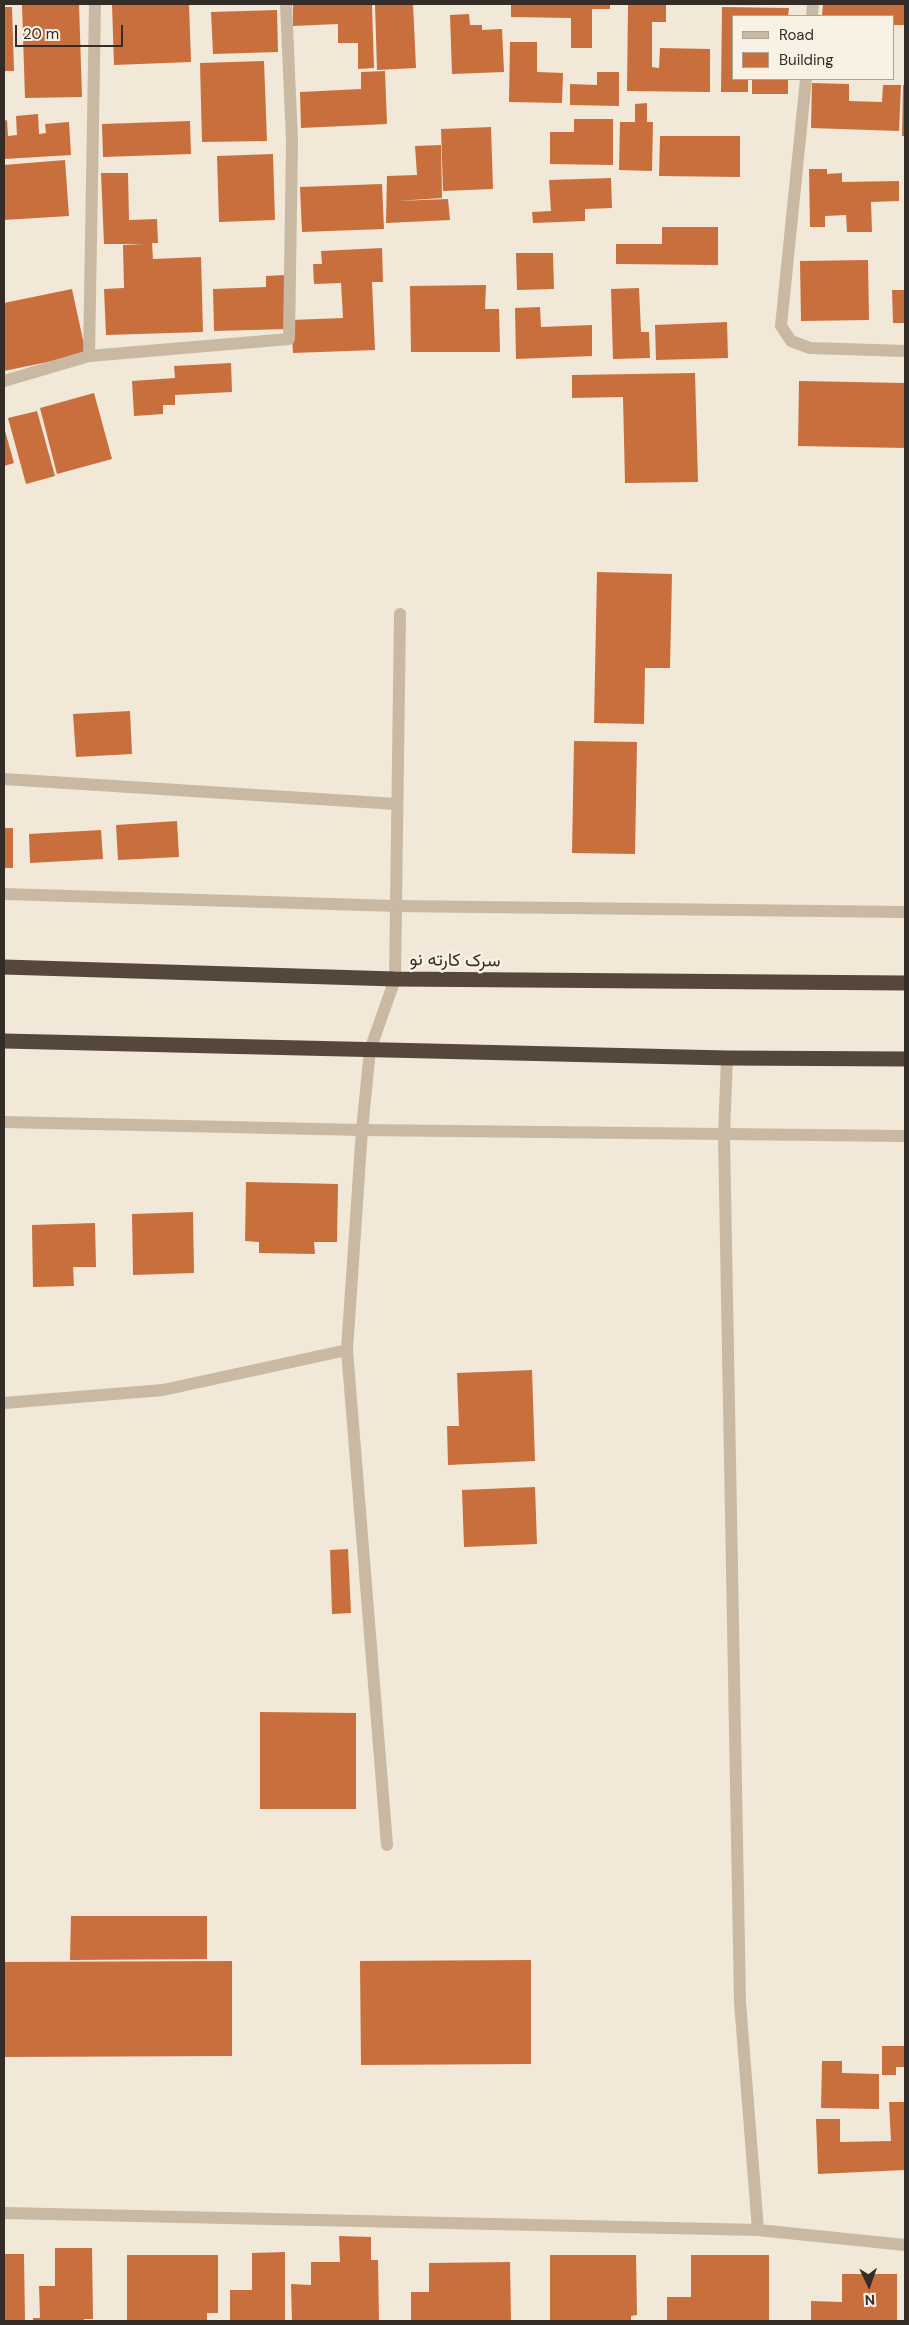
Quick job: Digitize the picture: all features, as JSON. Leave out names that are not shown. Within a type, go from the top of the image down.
[{"type":"highway","name":"سرک کارته نو","points":[[4,967],[395,979],[905,983]]},
{"type":"highway","points":[[4,1041],[727,1058],[905,1059]]},
{"type":"street","points":[[89,356],[95,4]]},
{"type":"street","points":[[4,381],[89,356],[289,339],[292,141],[286,4]]},
{"type":"street","points":[[806,80],[781,326],[791,341],[810,348],[905,351]]},
{"type":"street","points":[[387,1845],[347,1350],[362,1130],[370,1050],[395,979],[400,614]]},
{"type":"street","points":[[4,779],[397,804]]},
{"type":"street","points":[[4,894],[396,906],[905,912]]},
{"type":"street","points":[[727,1058],[724,1135],[740,2002],[758,2230]]},
{"type":"street","points":[[4,1122],[362,1130],[905,1136]]},
{"type":"street","points":[[4,1403],[163,1390],[347,1350]]},
{"type":"street","points":[[4,2213],[758,2230],[905,2245]]},
{"type":"building","points":[[79,4],[82,97],[25,98],[22,5]]},
{"type":"building","points":[[112,4],[189,4],[191,62],[114,65]]},
{"type":"building","points":[[293,4],[372,4],[374,68],[358,69],[358,43],[338,43],[338,24],[293,26]]},
{"type":"building","points":[[413,4],[416,68],[377,70],[375,5]]},
{"type":"building","points":[[511,4],[610,4],[610,9],[592,9],[592,48],[571,48],[571,18],[511,17]]},
{"type":"building","points":[[628,4],[666,4],[666,22],[652,22],[652,67],[659,68],[660,48],[710,49],[710,92],[627,91]]},
{"type":"building","points":[[823,4],[905,4],[905,25],[894,25],[894,15],[822,15]]},
{"type":"building","points":[[4,7],[12,7],[14,71],[4,71]]},
{"type":"building","points":[[722,7],[789,8],[788,15],[732,15],[732,80],[748,80],[748,92],[721,92]]},
{"type":"building","points":[[277,10],[278,52],[213,54],[211,12]]},
{"type":"building","points":[[469,14],[470,25],[482,25],[482,30],[502,29],[504,72],[452,74],[450,15]]},
{"type":"building","points":[[510,42],[537,42],[537,72],[563,73],[562,103],[509,102]]},
{"type":"building","points":[[264,61],[267,141],[202,142],[200,63]]},
{"type":"building","points":[[385,71],[387,124],[301,128],[300,92],[361,89],[361,72]]},
{"type":"building","points":[[597,72],[619,72],[619,106],[570,105],[570,84],[597,85]]},
{"type":"building","points":[[752,80],[788,80],[788,94],[752,94]]},
{"type":"building","points":[[812,83],[849,84],[849,101],[882,102],[883,85],[901,85],[899,131],[811,128]]},
{"type":"building","points":[[903,85],[905,85],[905,136],[902,136]]},
{"type":"building","points":[[647,103],[647,122],[653,122],[652,171],[619,170],[620,122],[635,122],[635,104]]},
{"type":"building","points":[[38,114],[39,134],[46,133],[45,124],[69,122],[71,155],[4,159],[4,121],[7,120],[8,136],[17,135],[16,116]]},
{"type":"building","points":[[574,119],[613,119],[613,165],[550,164],[550,132],[574,132]]},
{"type":"building","points":[[190,121],[191,154],[103,157],[102,124]]},
{"type":"building","points":[[491,127],[493,189],[443,191],[441,129]]},
{"type":"building","points":[[660,136],[740,136],[740,177],[659,176]]},
{"type":"building","points":[[441,145],[442,198],[396,201],[448,199],[450,220],[386,223],[387,176],[417,175],[415,146]]},
{"type":"building","points":[[273,154],[275,220],[219,222],[217,156]]},
{"type":"building","points":[[65,160],[69,216],[4,220],[4,165]]},
{"type":"building","points":[[809,169],[827,169],[827,174],[842,173],[842,182],[899,181],[899,201],[871,202],[872,232],[847,232],[846,215],[825,216],[825,227],[810,227]]},
{"type":"building","points":[[101,173],[128,173],[129,220],[157,219],[158,243],[152,243],[153,259],[201,257],[203,332],[106,335],[104,289],[124,288],[123,245],[145,244],[104,244]]},
{"type":"building","points":[[611,178],[612,208],[585,209],[585,221],[533,223],[532,212],[551,211],[549,180]]},
{"type":"building","points":[[382,184],[384,229],[302,232],[300,187]]},
{"type":"building","points":[[662,227],[718,227],[718,265],[616,264],[616,244],[662,244]]},
{"type":"building","points":[[382,248],[383,282],[372,282],[375,350],[293,353],[291,320],[343,318],[341,283],[314,284],[313,264],[322,264],[321,251]]},
{"type":"building","points":[[516,253],[553,253],[554,289],[517,290]]},
{"type":"building","points":[[868,260],[869,320],[801,321],[800,261]]},
{"type":"building","points":[[285,275],[287,329],[214,331],[213,289],[266,287],[266,276]]},
{"type":"building","points":[[486,285],[485,309],[499,309],[500,352],[411,352],[410,286]]},
{"type":"building","points":[[639,288],[641,332],[649,332],[650,358],[613,359],[611,289]]},
{"type":"building","points":[[72,289],[86,354],[4,371],[4,303]]},
{"type":"building","points":[[892,290],[905,290],[905,323],[893,323]]},
{"type":"building","points":[[540,307],[541,327],[592,325],[592,356],[516,359],[515,308]]},
{"type":"building","points":[[727,322],[728,358],[656,360],[655,325]]},
{"type":"building","points":[[231,363],[232,392],[175,395],[175,405],[163,405],[163,414],[134,416],[132,381],[175,378],[174,366]]},
{"type":"building","points":[[695,373],[698,482],[625,483],[623,397],[572,398],[572,375]]},
{"type":"building","points":[[799,381],[905,383],[905,448],[798,446]]},
{"type":"building","points":[[94,393],[112,459],[57,474],[40,408]]},
{"type":"building","points":[[37,411],[55,476],[26,484],[8,418]]},
{"type":"building","points":[[4,427],[14,463],[4,466]]},
{"type":"building","points":[[597,572],[672,574],[670,668],[645,668],[644,724],[594,723]]},
{"type":"building","points":[[130,711],[132,754],[76,757],[73,714]]},
{"type":"building","points":[[574,741],[637,742],[635,854],[572,853]]},
{"type":"building","points":[[177,821],[179,857],[118,860],[116,825]]},
{"type":"building","points":[[4,828],[13,828],[13,868],[4,868]]},
{"type":"building","points":[[101,830],[103,859],[30,863],[29,834]]},
{"type":"building","points":[[246,1182],[338,1184],[337,1242],[314,1242],[315,1254],[259,1253],[259,1242],[245,1241]]},
{"type":"building","points":[[193,1212],[194,1273],[133,1275],[132,1214]]},
{"type":"building","points":[[95,1223],[96,1267],[73,1267],[74,1286],[33,1287],[32,1225]]},
{"type":"building","points":[[532,1370],[535,1461],[448,1465],[447,1426],[459,1426],[457,1373]]},
{"type":"building","points":[[535,1487],[537,1544],[464,1547],[462,1490]]},
{"type":"building","points":[[348,1549],[351,1613],[332,1614],[330,1550]]},
{"type":"building","points":[[260,1712],[356,1713],[356,1809],[260,1809]]},
{"type":"building","points":[[71,1916],[207,1916],[207,1959],[70,1960]]},
{"type":"building","points":[[531,1960],[531,2064],[361,2065],[360,1961]]},
{"type":"building","points":[[232,1961],[232,2056],[4,2057],[4,1962]]},
{"type":"building","points":[[882,2046],[905,2046],[905,2067],[896,2067],[896,2075],[882,2075]]},
{"type":"building","points":[[822,2061],[842,2061],[842,2073],[879,2074],[879,2109],[821,2108]]},
{"type":"building","points":[[889,2102],[905,2102],[905,2170],[818,2174],[816,2119],[840,2119],[840,2142],[891,2141]]},
{"type":"building","points":[[339,2236],[371,2237],[371,2260],[378,2260],[379,2321],[292,2321],[291,2284],[311,2285],[311,2262],[340,2262]]},
{"type":"building","points":[[55,2248],[92,2248],[93,2319],[84,2319],[84,2321],[33,2321],[33,2318],[40,2318],[39,2286],[55,2286]]},
{"type":"building","points":[[285,2252],[285,2321],[230,2321],[230,2290],[252,2290],[252,2253]]},
{"type":"building","points":[[4,2254],[24,2254],[25,2321],[4,2321]]},
{"type":"building","points":[[127,2255],[218,2255],[218,2313],[207,2313],[207,2321],[127,2321]]},
{"type":"building","points":[[550,2255],[636,2255],[637,2315],[631,2316],[631,2321],[550,2321]]},
{"type":"building","points":[[691,2255],[769,2255],[769,2321],[667,2321],[667,2297],[691,2297]]},
{"type":"building","points":[[510,2262],[511,2321],[411,2321],[411,2292],[429,2292],[429,2263]]},
{"type":"building","points":[[842,2274],[897,2274],[897,2321],[811,2321],[811,2301],[842,2302]]}]
